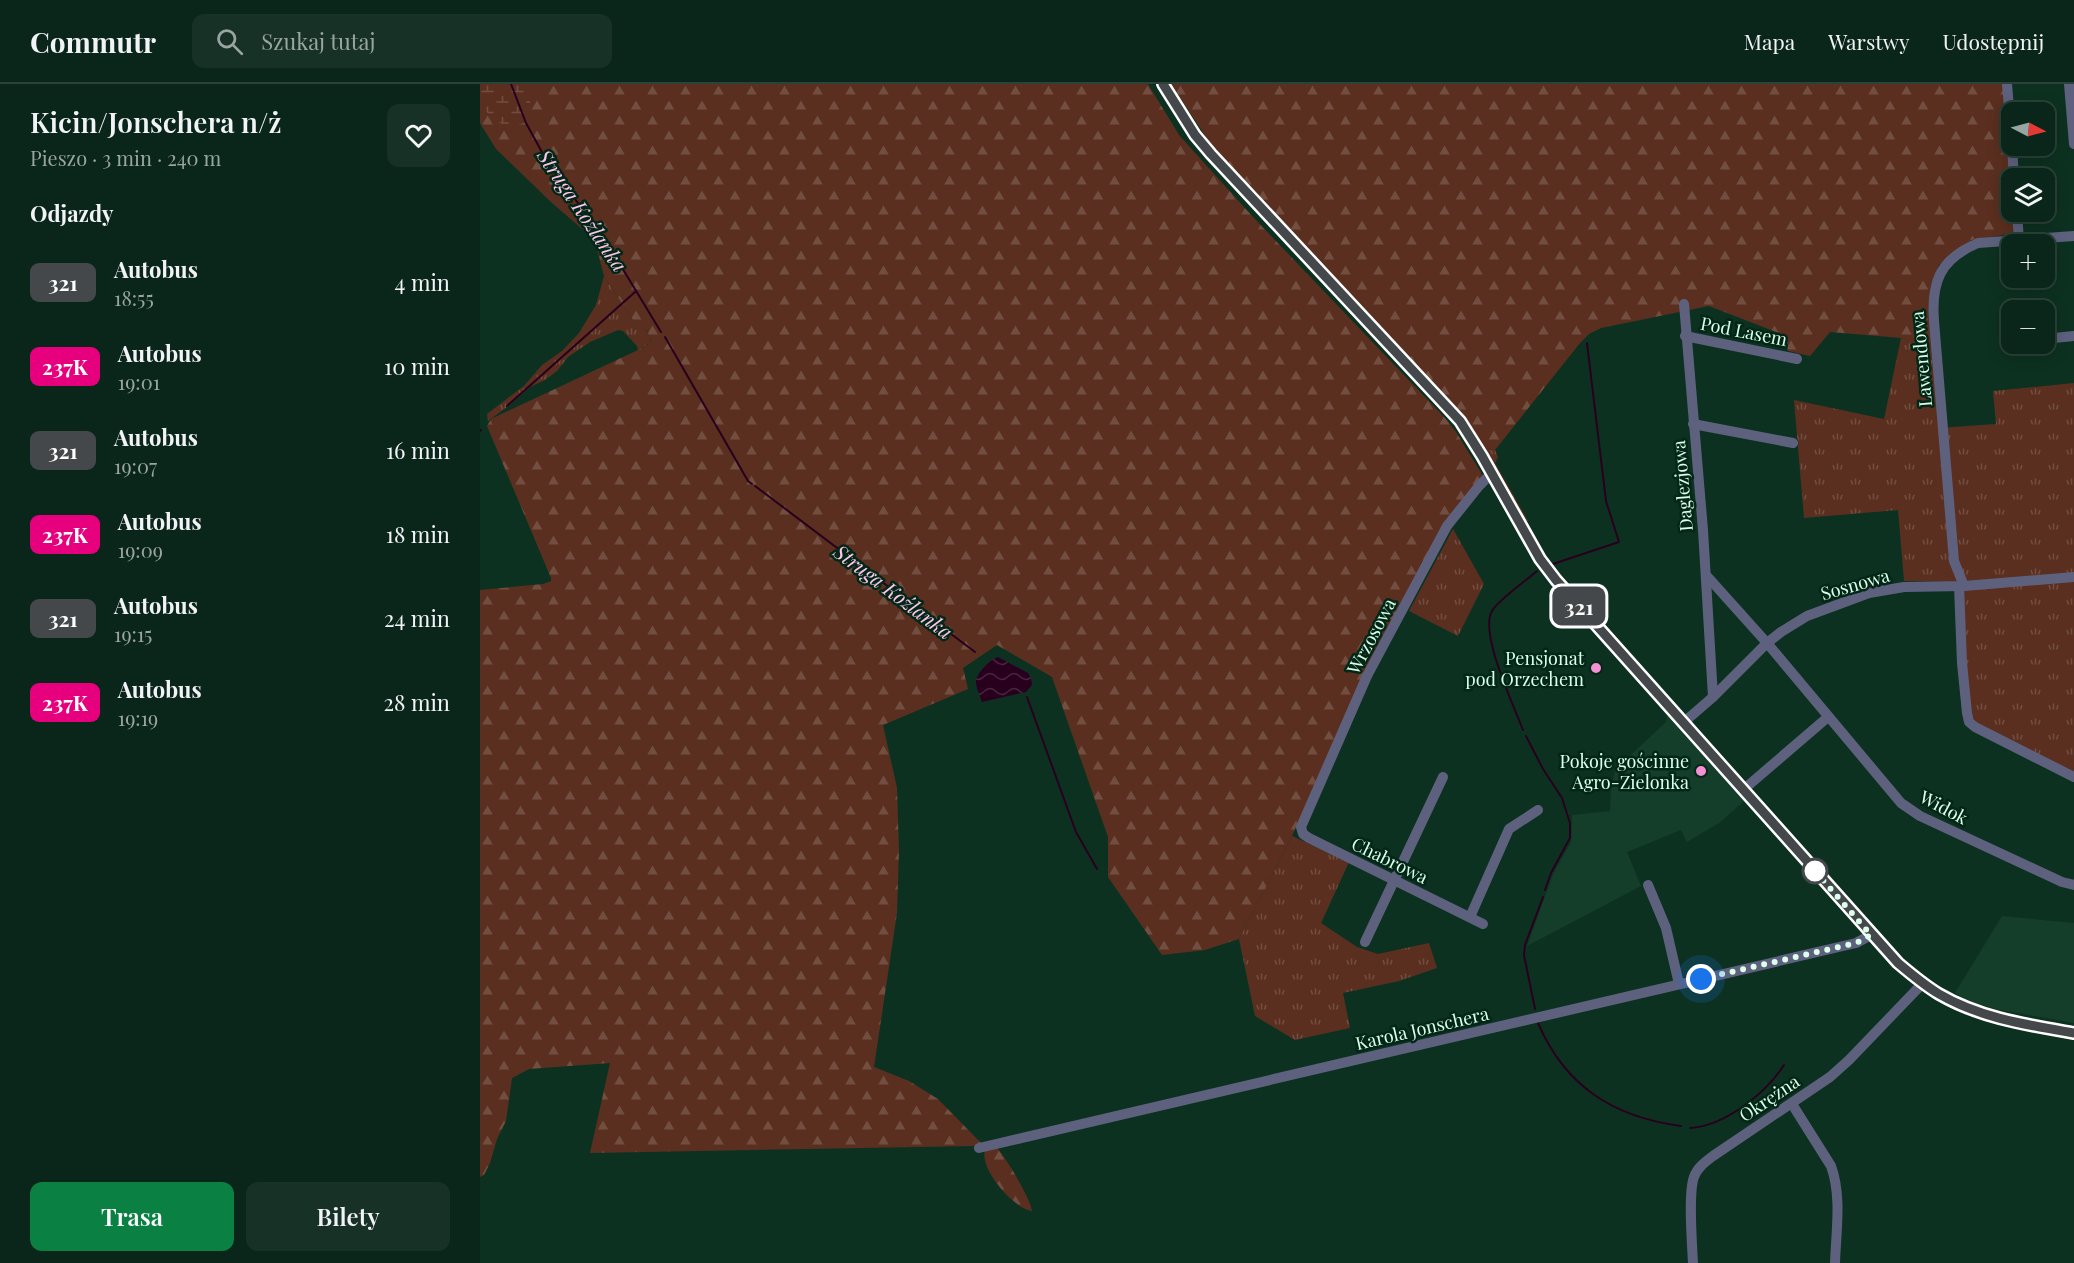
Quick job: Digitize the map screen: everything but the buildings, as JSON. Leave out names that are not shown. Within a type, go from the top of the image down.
[{"type":"street","points":[[1162,84],[1195,135],[1211,154],[1452,412],[1471,438],[1552,576],[1871,935],[1922,984],[1940,995],[1996,1017],[2074,1033]]},
{"type":"street","points":[[2007,84],[2008,102]]},
{"type":"street","points":[[2069,84],[2074,144]]},
{"type":"street","name":"Lawendowa","points":[[2055,238],[2074,236]]},
{"type":"street","name":"Lawendowa","points":[[2001,242],[1978,243],[1958,254],[1942,269],[1933,301],[1954,561],[1962,586],[1962,663],[1966,714],[1974,727],[2074,777]]},
{"type":"street","name":"Daglezjowa","points":[[1684,304],[1706,575],[1713,697]]},
{"type":"street","name":"Pod Lasem","points":[[1685,336],[1797,358]]},
{"type":"street","points":[[2055,338],[2074,336]]},
{"type":"street","points":[[1693,424],[1793,443]]},
{"type":"street","name":"Wrzosowa","points":[[1301,827],[1367,676],[1447,526],[1492,473]]},
{"type":"street","points":[[1706,575],[1767,643]]},
{"type":"street","name":"Sosnowa","points":[[1683,723],[1713,697],[1767,643],[1807,616],[1869,593],[1904,587],[1962,586],[2074,577]]},
{"type":"street","name":"Widok","points":[[1767,643],[1901,803],[1920,816],[2062,882],[2074,885]]},
{"type":"street","points":[[1743,790],[1828,717]]},
{"type":"street","points":[[1365,942],[1443,777]]},
{"type":"street","points":[[1470,917],[1509,829],[1538,810]]},
{"type":"street","name":"Chabrowa","points":[[1301,827],[1305,836],[1483,924]]},
{"type":"street","points":[[1648,885],[1666,928],[1679,984]]},
{"type":"street","name":"Karola Jonschera","points":[[979,1148],[1856,943],[1871,935]]},
{"type":"street","name":"Okrężna","points":[[1693,1263],[1692,1190],[1694,1177],[1698,1170],[1713,1156],[1830,1077],[1922,984]]},
{"type":"street","points":[[1792,1104],[1835,1176],[1837,1197],[1835,1263]]},
{"type":"shaded area","points":[[1667,715],[1744,801],[1719,823],[1687,842],[1681,830],[1627,852],[1641,886],[1527,946],[1554,872],[1571,842],[1572,815],[1610,811],[1615,770],[1666,722]]},
{"type":"shaded area","points":[[2002,916],[2074,923],[2074,1023],[1995,1009],[1966,1000],[1955,993]]},
{"type":"green space","points":[[480,84],[1148,84],[1179,135],[1253,217],[1445,418],[1483,476],[1364,674],[1292,836],[1239,939],[1205,950],[1162,955],[1108,877],[1108,837],[1052,677],[997,645],[963,668],[968,689],[883,725],[897,788],[899,851],[897,913],[874,1067],[909,1081],[938,1099],[981,1143],[973,1146],[590,1153],[610,1063],[529,1069],[512,1078],[506,1121],[497,1139],[490,1163],[484,1175],[480,1177],[480,590],[543,584],[551,581],[487,426],[491,419],[638,350],[649,344],[651,340],[647,331],[633,320],[604,276],[597,249],[588,234],[496,149],[480,123]]},
{"type":"green space","points":[[480,84],[521,84],[531,103],[530,119],[515,126],[498,122],[480,106]]},
{"type":"green space","points":[[1171,84],[2004,84],[2005,102],[2001,102],[2001,156],[2009,156],[2010,168],[2001,168],[2001,222],[2013,222],[2014,231],[2011,234],[1971,240],[1939,265],[1930,288],[1932,344],[1901,338],[1830,332],[1810,356],[1788,351],[1784,335],[1709,306],[1601,328],[1589,334],[1580,343],[1495,450],[1483,448],[1450,403],[1417,365],[1212,146]]},
{"type":"green space","points":[[604,276],[633,320],[651,337],[650,343],[638,350],[623,331],[618,330],[590,342],[568,357],[557,371],[530,387],[488,421],[487,414],[524,386],[542,365],[562,351],[579,333],[596,305]]},
{"type":"green space","points":[[1901,338],[1932,344],[1939,428],[1996,424],[1993,391],[2074,383],[2074,774],[1978,727],[1968,712],[1962,582],[1904,581],[1898,510],[1804,518],[1794,400],[1884,419]]},
{"type":"green space","points":[[1483,448],[1495,450],[1498,457],[1495,463],[1528,521],[1524,521]]},
{"type":"green space","points":[[1453,529],[1484,584],[1458,636],[1409,611]]},
{"type":"green space","points":[[1292,836],[1349,862],[1321,923],[1357,947],[1378,954],[1429,943],[1437,968],[1399,981],[1343,993],[1350,1028],[1295,1040],[1255,1016],[1239,939]]},
{"type":"green space","points":[[995,1146],[1016,1177],[1032,1211],[1016,1203],[992,1177],[987,1167],[985,1150]]},
{"type":"water","points":[[998,657],[1028,673],[1032,685],[1026,692],[982,702],[976,682],[978,675],[984,667]]},
{"type":"waterway","name":"Struga Koźlanka","points":[[511,84],[526,123],[543,154],[610,248],[661,332]]},
{"type":"waterway","points":[[507,406],[635,292]]},
{"type":"waterway","name":"Struga Koźlanka","points":[[665,337],[748,481],[752,484]]},
{"type":"waterway","points":[[1553,564],[1619,542],[1606,501],[1587,343]]},
{"type":"waterway","name":"Struga Koźlanka","points":[[755,486],[975,652]]},
{"type":"waterway","points":[[1523,730],[1499,670],[1490,636],[1489,621],[1495,606],[1537,571]]},
{"type":"waterway","points":[[1027,697],[1076,832],[1097,869]]},
{"type":"waterway","points":[[1526,736],[1543,769],[1562,798],[1570,823],[1570,838],[1551,873],[1545,890]]},
{"type":"waterway","points":[[1535,1009],[1524,955],[1525,945],[1543,897]]},
{"type":"waterway","points":[[1538,1023],[1562,1064],[1594,1095],[1634,1115],[1656,1122],[1681,1126]]},
{"type":"waterway","points":[[1690,1128],[1703,1126],[1730,1115],[1756,1097],[1784,1065]]},
{"type":"bus line","name":"321","points":[[1163,84],[1195,135],[1211,154],[1460,421],[1540,559],[1556,580],[1871,935],[1922,984],[1958,1004],[1996,1017],[2074,1033]]},
{"type":"place","name":"Pensjonat pod Orzechem","points":[[1596,668]]},
{"type":"place","name":"Pokoje gościnne Agro-Zielonka","points":[[1701,771]]},
{"type":"route","points":[[1701,979],[1856,943],[1871,935],[1815,871]]}]
